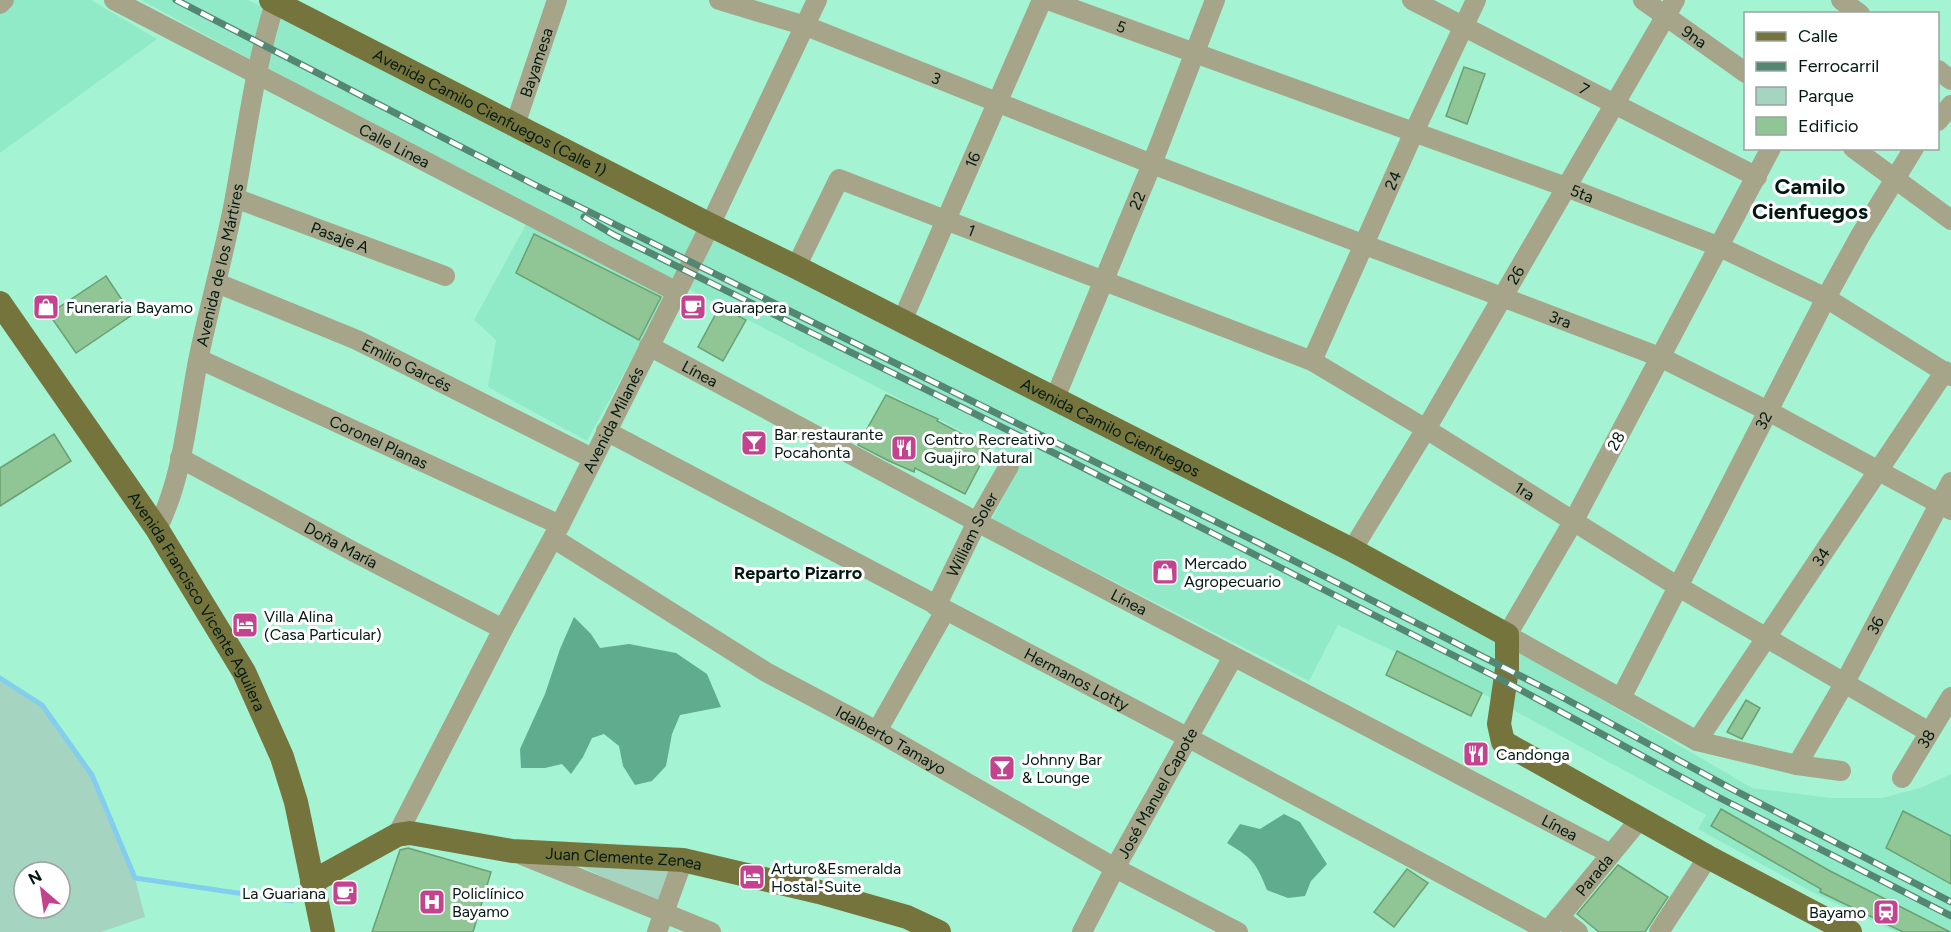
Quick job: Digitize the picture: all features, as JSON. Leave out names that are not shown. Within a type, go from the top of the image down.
[{"type":"main road","name":"Avenida Camilo Cienfuegos (Calle 1)","points":[[274,1],[710,225]]},
{"type":"main road","name":"Avenida Camilo Cienfuegos","points":[[710,225],[1352,550],[1507,635]]},
{"type":"main road","name":"Avenida Francisco Vicente Aguilera","points":[[0,303],[157,529],[244,672],[282,757],[296,802],[323,932]]},
{"type":"main road","points":[[1507,635],[1507,669],[1499,724],[1503,742],[1708,857],[1850,932]]},
{"type":"main road","name":"Juan Clemente Zenea","points":[[397,835],[410,833],[512,851],[683,860],[819,892],[906,917],[939,932]]},
{"type":"main road","points":[[312,882],[397,835]]},
{"type":"street","points":[[0,4],[4,0]]},
{"type":"street","name":"Calle Linea","points":[[114,0],[677,292]]},
{"type":"street","name":"Bayamesa","points":[[515,124],[557,0]]},
{"type":"street","name":"3","points":[[719,0],[806,26],[1152,165]]},
{"type":"street","name":"Avenida Milanés","points":[[397,835],[556,531],[677,292],[817,0]]},
{"type":"street","name":"16","points":[[902,321],[1042,0]]},
{"type":"street","name":"5","points":[[1048,0],[1194,54]]},
{"type":"street","name":"22","points":[[1055,398],[1152,165],[1215,0]]},
{"type":"street","name":"7","points":[[1412,0],[1757,177]]},
{"type":"street","name":"24","points":[[1312,361],[1414,132],[1476,0]]},
{"type":"street","name":"9na","points":[[1643,0],[1670,8],[1744,71]]},
{"type":"street","name":"Avenida de los Mártires","points":[[157,529],[169,506],[180,458],[199,359],[235,198],[262,45],[274,1]]},
{"type":"street","name":"26","points":[[1352,550],[1670,8]]},
{"type":"street","name":"5ta","points":[[1194,54],[1566,186],[1720,247],[1826,298],[1948,374]]},
{"type":"street","points":[[1939,71],[1951,80]]},
{"type":"street","points":[[1939,120],[1951,105]]},
{"type":"street","name":"28","points":[[1507,635],[1573,522],[1770,150]]},
{"type":"street","points":[[1856,150],[1951,220]]},
{"type":"street","name":"32","points":[[1621,698],[1826,298],[1913,150]]},
{"type":"street","name":"3ra","points":[[1152,165],[1660,357],[1768,411],[1946,507]]},
{"type":"street","name":"1","points":[[796,267],[839,179],[1104,282]]},
{"type":"street","name":"Pasaje A","points":[[235,198],[445,276]]},
{"type":"street","name":"1ra","points":[[1104,282],[1312,361],[1677,586],[1929,732]]},
{"type":"street","name":"Emilio Garcés","points":[[217,283],[357,340],[592,458]]},
{"type":"street","name":"Línea","points":[[649,346],[977,522],[1611,854]]},
{"type":"street","name":"Coronel Planas","points":[[199,359],[556,531]]},
{"type":"street","name":"34","points":[[1697,741],[1878,469],[1948,374]]},
{"type":"street","name":"Hermanos Lotty","points":[[606,431],[940,609],[1551,927],[1578,932]]},
{"type":"street","name":"Doña María","points":[[180,458],[503,629]]},
{"type":"street","name":"William Soler","points":[[877,731],[940,609],[977,522],[1009,465]]},
{"type":"street","name":"36","points":[[1797,765],[1946,507],[1951,482]]},
{"type":"street","name":"Idalberto Tamayo","points":[[556,531],[766,672],[877,731],[1115,868],[1238,932]]},
{"type":"street","points":[[1507,635],[1697,741],[1797,765],[1841,771]]},
{"type":"street","name":"José Manuel Capote","points":[[1082,932],[1115,868],[1233,657]]},
{"type":"street","name":"38","points":[[1902,778],[1951,697]]},
{"type":"street","name":"Parada","points":[[1551,927],[1640,819]]},
{"type":"street","points":[[512,851],[711,932]]},
{"type":"street","points":[[1659,932],[1708,857]]},
{"type":"street","points":[[657,932],[683,860]]},
{"type":"shaded area","points":[[7,0],[91,0],[157,39],[0,153],[0,7]]},
{"type":"shaded area","points":[[141,0],[248,0],[285,18],[1433,601],[1752,788],[1831,798],[1882,798],[1920,788],[1951,774],[1951,932],[1896,932],[1814,893],[1698,829],[1706,815],[1482,693],[1338,625],[1309,681],[992,519],[1021,462],[339,107]]},
{"type":"shaded area","points":[[531,215],[667,295],[587,441],[488,387],[496,340],[474,320]]},
{"type":"shaded area","points":[[574,617],[591,634],[600,648],[629,644],[676,653],[707,674],[721,707],[680,715],[672,734],[666,766],[652,781],[635,785],[623,766],[619,746],[604,734],[592,738],[571,774],[562,764],[545,768],[521,768],[520,749],[545,694],[560,649]]},
{"type":"shaded area","points":[[1284,814],[1300,822],[1327,864],[1311,881],[1305,896],[1288,898],[1267,890],[1260,873],[1252,862],[1227,843],[1240,824],[1260,829]]},
{"type":"green space","points":[[0,678],[42,705],[92,775],[135,878],[145,917],[101,932],[0,932]]},
{"type":"green space","points":[[578,865],[678,867],[664,906]]},
{"type":"building","points":[[1464,67],[1485,74],[1467,124],[1446,116]]},
{"type":"building","points":[[534,234],[661,297],[639,340],[516,273]]},
{"type":"building","points":[[106,276],[132,315],[76,353],[49,314]]},
{"type":"building","points":[[720,306],[746,320],[723,361],[698,347]]},
{"type":"building","points":[[886,395],[938,419],[937,421],[989,448],[965,494],[915,468],[914,472],[858,445]]},
{"type":"building","points":[[54,434],[71,461],[0,506],[0,468]]},
{"type":"building","points":[[1397,651],[1482,693],[1471,716],[1386,675]]},
{"type":"building","points":[[1746,700],[1760,708],[1742,739],[1727,732]]},
{"type":"building","points":[[1721,809],[1830,871],[1950,932],[1903,932],[1820,892],[1821,889],[1711,826]]},
{"type":"building","points":[[1903,811],[1951,836],[1951,884],[1886,848]]},
{"type":"building","name":"Policlínico Bayamo","points":[[408,848],[491,872],[473,932],[372,932],[400,850]]},
{"type":"building","points":[[1618,865],[1668,897],[1645,932],[1599,932],[1577,914]]},
{"type":"building","points":[[1407,869],[1428,883],[1394,927],[1374,912]]},
{"type":"waterway","points":[[0,678],[42,705],[92,775],[135,878],[292,901]]},
{"type":"railway","points":[[176,0],[531,183],[1257,542],[1560,696],[1730,788],[1951,902]]},
{"type":"railway","points":[[584,217],[614,235],[1064,458],[1506,682],[1716,796],[1951,916]]},
{"type":"place","name":"Funeraria Bayamo","points":[[46,307]]},
{"type":"place","name":"Guarapera","points":[[693,307]]},
{"type":"place","name":"Bar restaurante Pocahonta","points":[[754,443]]},
{"type":"place","name":"Centro Recreativo Guajiro Natural","points":[[904,448]]},
{"type":"place","name":"Mercado Agropecuario","points":[[1165,572]]},
{"type":"place","name":"Villa Alina (Casa Particular)","points":[[245,625]]},
{"type":"place","name":"Candonga","points":[[1476,754]]},
{"type":"place","name":"Johnny Bar & Lounge","points":[[1002,768]]},
{"type":"place","name":"Arturo&Esmeralda Hostal-Suite","points":[[752,877]]},
{"type":"place","name":"La Guariana","points":[[345,893]]},
{"type":"place","name":"Policlínico Bayamo","points":[[432,902]]},
{"type":"place","name":"Bayamo","points":[[1886,912]]},
{"type":"district","name":"Camilo Cienfuegos","points":[[1810,198]]},
{"type":"district","name":"Reparto Pizarro","points":[[798,573]]}]
